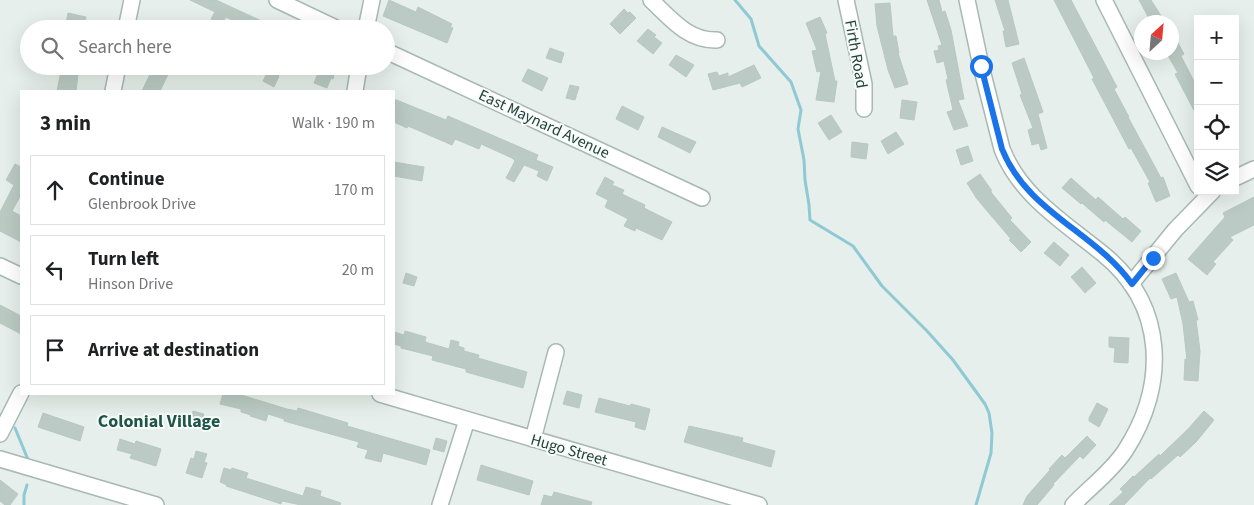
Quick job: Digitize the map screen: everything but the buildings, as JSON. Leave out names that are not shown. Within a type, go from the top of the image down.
[{"type":"street","points":[[128,20],[132,0]]},
{"type":"street","points":[[278,0],[319,20]]},
{"type":"street","points":[[368,20],[372,0]]},
{"type":"street","points":[[651,0],[683,30],[691,35],[717,40]]},
{"type":"street","name":"Firth Road","points":[[846,0],[864,84],[864,109]]},
{"type":"street","points":[[967,0],[981,66],[1006,161],[1022,185],[1034,198],[1104,255],[1124,274],[1132,284],[1148,314],[1153,337],[1154,372],[1148,402],[1142,419],[1124,451],[1106,473],[1072,505]]},
{"type":"street","points":[[1104,0],[1194,173]]},
{"type":"street","name":"East Maynard Avenue","points":[[395,55],[702,198]]},
{"type":"street","points":[[113,90],[116,75]]},
{"type":"street","points":[[355,90],[358,75]]},
{"type":"street","points":[[1239,176],[1254,169]]},
{"type":"street","points":[[1132,284],[1202,195]]},
{"type":"street","points":[[0,266],[20,276]]},
{"type":"street","points":[[533,439],[556,352]]},
{"type":"street","points":[[0,434],[20,395]]},
{"type":"street","name":"Hugo Street","points":[[383,395],[759,505]]},
{"type":"street","points":[[440,505],[467,420]]},
{"type":"street","points":[[0,459],[156,505]]},
{"type":"waterway","points":[[735,0],[751,19],[759,46],[791,82],[801,110],[798,129],[804,160],[810,220],[853,246],[882,286],[953,360],[985,404],[989,413],[992,433],[991,453],[976,505]]},
{"type":"waterway","points":[[15,428],[29,462]]},
{"type":"waterway","points":[[24,505],[27,485]]},
{"type":"district","name":"Colonial Village","points":[[159,421]]},
{"type":"route","points":[[981,66],[1006,161],[1022,185],[1034,198],[1104,255],[1132,284],[1153,258]]}]
